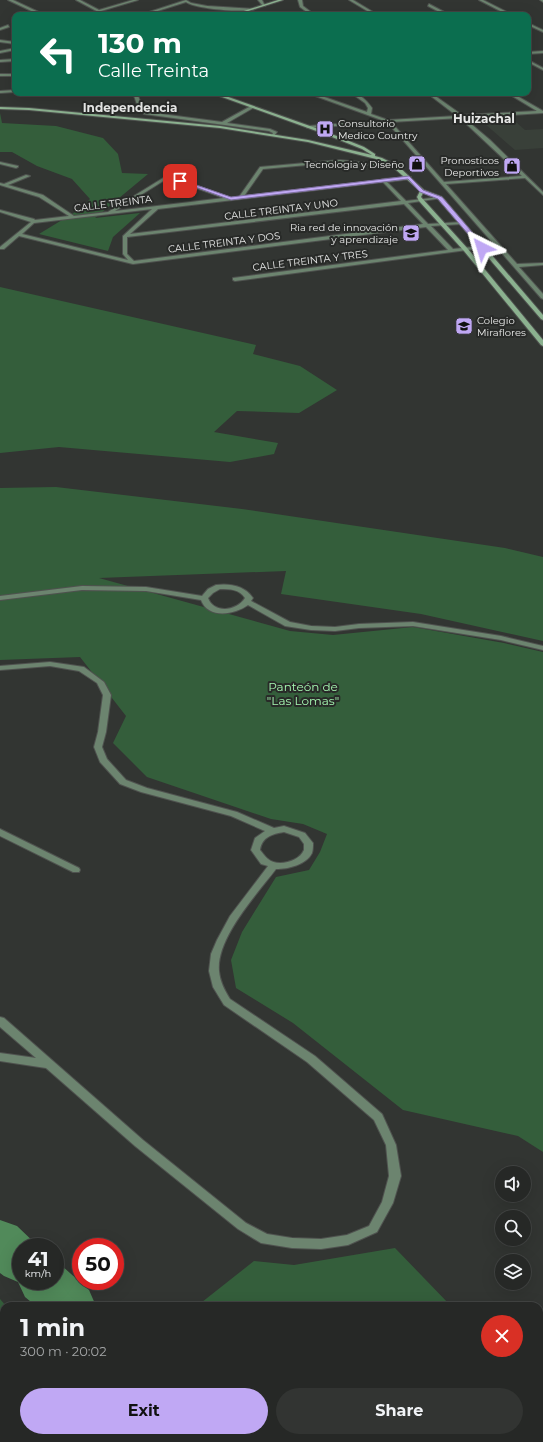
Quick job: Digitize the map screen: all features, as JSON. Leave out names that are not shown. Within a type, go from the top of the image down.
[{"type":"main road","points":[[243,12],[281,0]]},
{"type":"main road","points":[[221,96],[308,126],[363,148],[396,167],[422,191],[440,198],[543,318]]},
{"type":"main road","points":[[0,108],[148,119],[220,127],[274,135],[334,147],[381,159]]},
{"type":"main road","points":[[422,191],[419,197],[421,200],[466,250],[543,344]]},
{"type":"street","points":[[10,0],[36,12]]},
{"type":"street","points":[[78,0],[99,11],[136,0]]},
{"type":"street","points":[[260,0],[264,5]]},
{"type":"street","points":[[300,0],[301,6],[309,12]]},
{"type":"street","points":[[350,0],[371,12]]},
{"type":"street","points":[[481,0],[505,12]]},
{"type":"street","points":[[151,12],[186,1],[191,5],[253,9]]},
{"type":"street","points":[[429,5],[442,12]]},
{"type":"street","points":[[531,25],[543,31]]},
{"type":"street","points":[[0,29],[8,26]]},
{"type":"street","points":[[0,41],[12,43]]},
{"type":"street","points":[[0,52],[12,50]]},
{"type":"street","points":[[531,53],[543,52]]},
{"type":"street","points":[[0,61],[12,60]]},
{"type":"street","points":[[531,62],[543,70]]},
{"type":"street","points":[[0,75],[12,74]]},
{"type":"street","points":[[0,92],[12,92]]},
{"type":"street","points":[[136,96],[141,110],[149,114],[270,130],[275,132],[274,135]]},
{"type":"street","points":[[318,96],[388,121],[543,297]]},
{"type":"street","points":[[357,96],[366,102],[370,108],[369,113]]},
{"type":"street","points":[[433,96],[462,117],[543,194]]},
{"type":"street","points":[[514,96],[542,112]]},
{"type":"street","points":[[224,123],[252,107]]},
{"type":"street","points":[[377,122],[542,112]]},
{"type":"street","points":[[308,126],[349,124]]},
{"type":"street","points":[[240,198],[262,168],[340,161],[396,167]]},
{"type":"street","points":[[0,163],[16,167]]},
{"type":"street","points":[[2,184],[28,176]]},
{"type":"street","points":[[108,213],[168,176],[231,199]]},
{"type":"street","points":[[444,183],[525,177]]},
{"type":"street","name":"CALLE TREINTA","points":[[33,222],[409,178]]},
{"type":"street","points":[[383,180],[452,251]]},
{"type":"street","points":[[2,184],[41,196],[73,217]]},
{"type":"street","name":"CALLE TREINTA Y UNO","points":[[125,236],[440,198]]},
{"type":"street","points":[[133,263],[125,254],[125,236],[157,207]]},
{"type":"street","points":[[0,212],[32,220],[33,222],[2,248],[0,248]]},
{"type":"street","name":"CALLE TREINTA Y DOS","points":[[133,263],[428,225],[462,223]]},
{"type":"street","points":[[18,234],[133,263]]},
{"type":"street","name":"CALLE TREINTA Y TRES","points":[[235,279],[482,248]]},
{"type":"street","points":[[515,266],[543,264]]},
{"type":"street","points":[[227,587],[242,590],[249,598],[244,606],[232,610],[218,610],[207,605],[204,598],[207,593],[212,590],[227,587]]},
{"type":"street","points":[[0,598],[82,588],[146,589],[204,598]]},
{"type":"street","points":[[247,602],[288,624],[311,628],[335,629],[359,626],[413,624],[501,638],[543,648]]},
{"type":"street","points":[[0,668],[50,664],[81,668],[100,682],[107,695],[102,732],[98,747],[103,760],[123,782],[144,790],[234,814],[273,831]]},
{"type":"street","points":[[284,830],[295,832],[304,836],[309,843],[309,851],[305,858],[296,864],[285,866],[274,865],[261,860],[255,850],[257,841],[261,836],[273,831],[284,830]]},
{"type":"street","points":[[0,832],[76,870]]},
{"type":"street","points":[[0,1021],[139,1143],[242,1226],[265,1239],[292,1243],[321,1244],[348,1240],[372,1229],[387,1203],[395,1176],[391,1145],[378,1117],[311,1059],[227,1002],[218,987],[214,971],[216,954],[222,940],[233,918],[274,865]]},
{"type":"street","points":[[0,1057],[48,1064]]},
{"type":"shaded area","points":[[509,116],[525,130],[543,129],[543,148],[515,150],[477,117]]},
{"type":"green space","points":[[0,113],[2,123],[56,126],[103,138],[118,154],[122,173],[148,174],[95,218],[140,213],[113,237],[108,251],[39,234],[80,209],[90,199],[72,179],[37,166],[12,152],[0,152]]},
{"type":"green space","points":[[0,287],[256,345],[253,354],[300,366],[337,390],[299,413],[237,411],[214,432],[278,443],[274,454],[230,462],[59,447],[0,453]]},
{"type":"green space","name":"Panteón de \"Las Lomas\"","points":[[56,487],[242,509],[505,548],[543,557],[543,641],[421,614],[281,594],[286,571],[99,578],[290,631],[333,635],[413,627],[504,643],[543,652],[543,1152],[518,1136],[403,1110],[293,1023],[236,988],[231,960],[242,932],[276,877],[309,870],[320,852],[327,834],[303,824],[271,819],[147,777],[113,743],[126,716],[80,657],[0,660],[0,488]]},
{"type":"green space","points":[[395,1248],[447,1302],[202,1302],[254,1261],[294,1265]]},
{"type":"waterway","points":[[0,1241],[12,1252]]},
{"type":"waterway","points":[[53,1290],[67,1302]]},
{"type":"place","name":"Consultorio Medico Country","points":[[325,129]]},
{"type":"place","name":"Tecnologia y Diseño","points":[[417,164]]},
{"type":"place","name":"Pronosticos Deportivos","points":[[512,166]]},
{"type":"place","name":"Ria red de innovación y aprendizaje","points":[[411,233]]},
{"type":"place","name":"Colegio Miraflores","points":[[464,326]]},
{"type":"district","name":"Independencia","points":[[130,108]]},
{"type":"district","name":"Huizachal","points":[[484,119]]},
{"type":"route","points":[[180,181],[231,199],[409,178],[422,191],[440,198],[482,248]]}]
